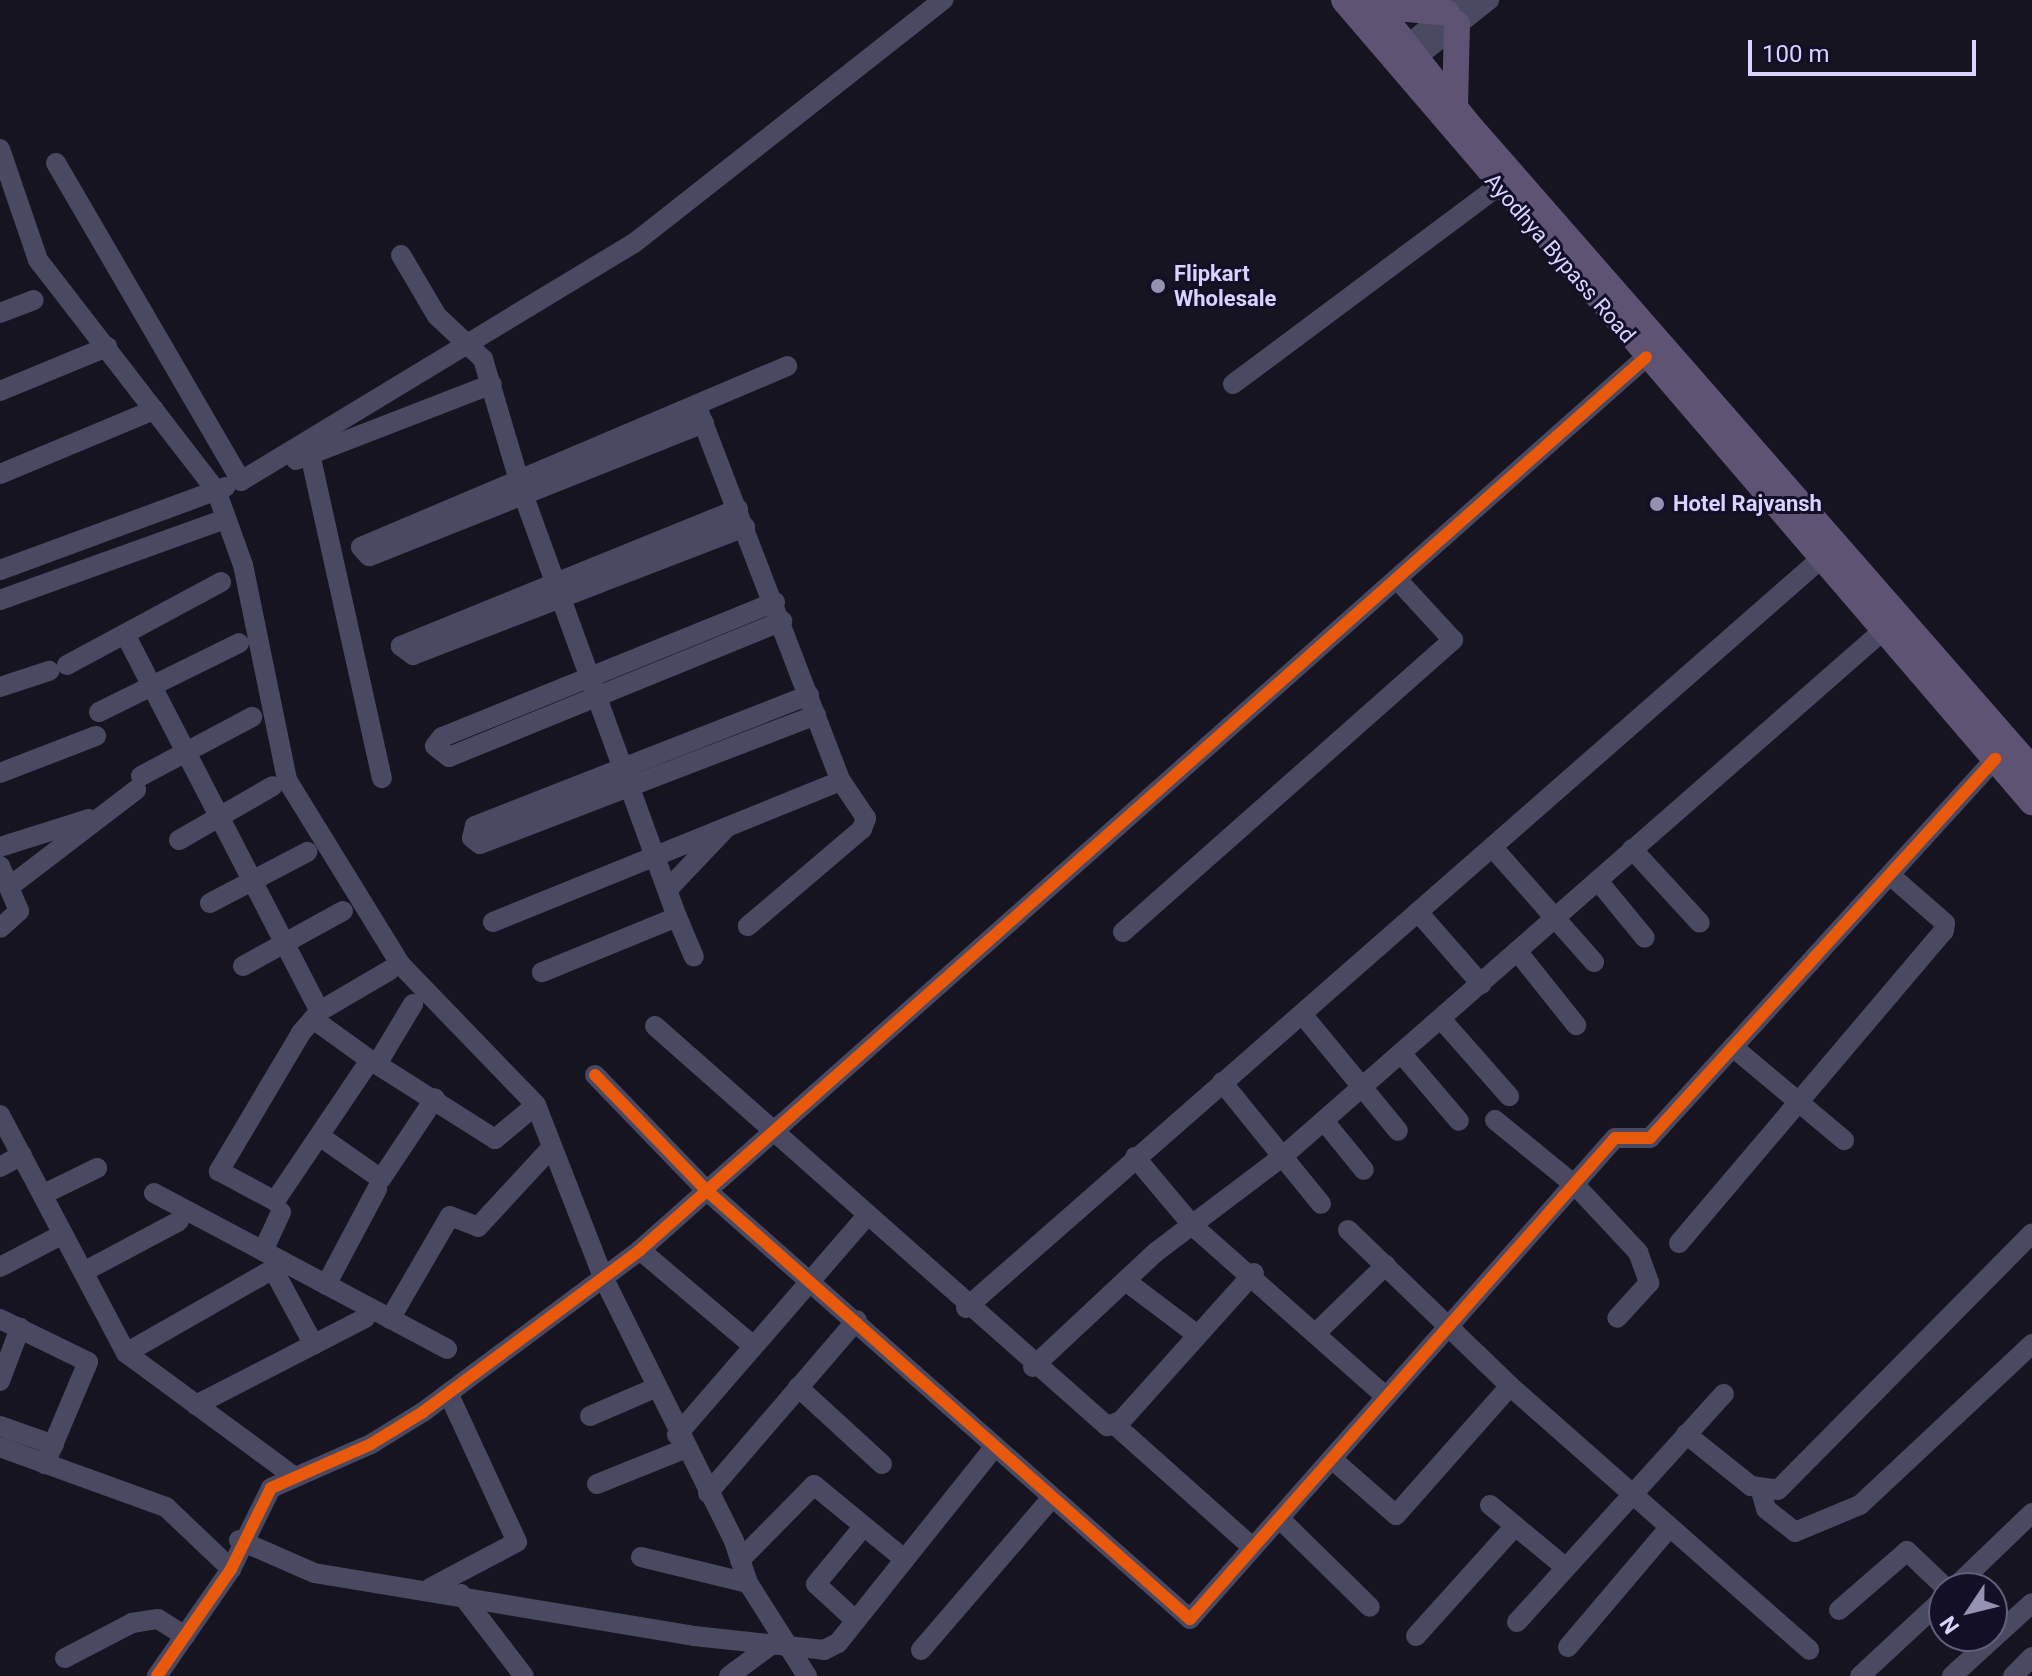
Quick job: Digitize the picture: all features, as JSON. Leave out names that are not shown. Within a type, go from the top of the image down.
[{"type":"main road","name":"Ayodhya Bypass Road","points":[[1344,0],[1455,105],[1829,551],[1885,629],[2032,802]]},
{"type":"main road","name":"Ayodhya Bypass Road","points":[[1373,3],[1404,58],[1499,186],[1646,357],[2032,769]]},
{"type":"main road","points":[[1373,3],[1456,13],[1455,105]]},
{"type":"street","points":[[241,481],[466,349],[633,244],[943,0]]},
{"type":"street","points":[[1404,58],[1456,13],[1489,0]]},
{"type":"street","points":[[0,149],[38,260],[216,490],[243,565],[287,780],[401,965],[536,1105],[604,1279],[655,1388],[740,1560],[777,1645],[807,1676]]},
{"type":"street","points":[[56,163],[241,481]]},
{"type":"street","points":[[1233,384],[1499,186]]},
{"type":"street","points":[[401,255],[466,349],[483,359],[520,485],[694,957]]},
{"type":"street","points":[[0,313],[34,300]]},
{"type":"street","points":[[0,391],[107,347]]},
{"type":"street","points":[[157,1676],[231,1569],[239,1540],[271,1488],[292,1475],[371,1444],[448,1393],[640,1250],[769,1130],[1646,357]]},
{"type":"street","points":[[704,423],[520,485],[361,547],[369,556],[520,485],[694,401],[787,366]]},
{"type":"street","points":[[0,570],[492,384]]},
{"type":"street","points":[[694,401],[742,518],[841,781],[866,818],[862,829],[748,926]]},
{"type":"street","points":[[0,474],[154,410]]},
{"type":"street","points":[[310,454],[382,778]]},
{"type":"street","points":[[558,589],[413,655],[403,651],[410,637],[558,589],[742,518]]},
{"type":"street","points":[[0,600],[225,519]]},
{"type":"street","points":[[966,1308],[1135,1157],[1494,849],[1829,551]]},
{"type":"street","points":[[1123,932],[1453,640],[1397,579]]},
{"type":"street","points":[[0,687],[58,668],[221,582]]},
{"type":"street","points":[[778,612],[599,696],[449,757],[435,746],[442,737],[591,676],[778,612]]},
{"type":"street","points":[[1033,1367],[1193,1226],[1282,1157],[1361,1089],[1885,629]]},
{"type":"street","points":[[125,634],[284,942],[316,1015],[374,1062],[495,1139],[536,1105]]},
{"type":"street","points":[[99,712],[239,643]]},
{"type":"street","points":[[629,777],[475,826],[472,838],[480,844],[629,777],[813,705]]},
{"type":"street","points":[[9,887],[104,814],[138,783],[186,752],[252,717]]},
{"type":"street","points":[[0,773],[96,736]]},
{"type":"street","points":[[595,1075],[705,1189],[857,1320],[992,1450],[1190,1619],[1385,1396],[1576,1186],[1615,1138],[1650,1138],[1995,759]]},
{"type":"street","points":[[493,922],[841,781]]},
{"type":"street","points":[[179,840],[273,786]]},
{"type":"street","points":[[0,847],[104,814]]},
{"type":"street","points":[[669,888],[729,825]]},
{"type":"street","points":[[1494,849],[1594,962]]},
{"type":"street","points":[[1632,849],[1700,923]]},
{"type":"street","points":[[210,903],[307,852]]},
{"type":"street","points":[[0,866],[19,911],[0,928]]},
{"type":"street","points":[[1679,1243],[1946,928],[1890,875]]},
{"type":"street","points":[[1599,882],[1645,938]]},
{"type":"street","points":[[243,966],[343,911]]},
{"type":"street","points":[[1418,912],[1481,984]]},
{"type":"street","points":[[542,972],[677,917]]},
{"type":"street","points":[[1517,951],[1576,1025]]},
{"type":"street","points":[[390,970],[316,1015],[217,1167],[275,1201],[413,1004]]},
{"type":"street","points":[[1302,1014],[1398,1131]]},
{"type":"street","points":[[1441,1019],[1509,1096]]},
{"type":"street","points":[[655,1026],[966,1308],[1107,1426],[1114,1424],[1254,1273]]},
{"type":"street","points":[[1733,1047],[1844,1140]]},
{"type":"street","points":[[1401,1053],[1459,1121]]},
{"type":"street","points":[[1222,1082],[1321,1204]]},
{"type":"street","points":[[321,1137],[381,1179],[435,1098]]},
{"type":"street","points":[[0,1115],[46,1193],[63,1234],[87,1270],[126,1353],[292,1475]]},
{"type":"street","points":[[1495,1120],[1576,1186],[1638,1252],[1650,1275],[1617,1318]]},
{"type":"street","points":[[1324,1121],[1364,1170]]},
{"type":"street","points":[[390,1319],[450,1216],[478,1227],[552,1147]]},
{"type":"street","points":[[0,1167],[22,1155]]},
{"type":"street","points":[[1135,1157],[1193,1226],[1254,1273],[1385,1396]]},
{"type":"street","points":[[46,1193],[97,1168]]},
{"type":"street","points":[[326,1285],[377,1189]]},
{"type":"street","points":[[154,1193],[447,1349]]},
{"type":"street","points":[[263,1251],[281,1212]]},
{"type":"street","points":[[597,1484],[681,1442],[753,1346],[865,1218]]},
{"type":"street","points":[[87,1270],[179,1221]]},
{"type":"street","points":[[1348,1230],[1510,1386],[1668,1529],[1809,1650]]},
{"type":"street","points":[[1761,1491],[1778,1490],[2032,1233]]},
{"type":"street","points":[[0,1267],[63,1234]]},
{"type":"street","points":[[640,1250],[753,1346]]},
{"type":"street","points":[[1317,1332],[1386,1265]]},
{"type":"street","points":[[126,1353],[273,1269],[314,1345]]},
{"type":"street","points":[[1127,1282],[1196,1334]]},
{"type":"street","points":[[196,1405],[365,1318]]},
{"type":"street","points":[[0,1319],[88,1362],[49,1454]]},
{"type":"street","points":[[708,1493],[857,1320]]},
{"type":"street","points":[[0,1381],[20,1328]]},
{"type":"street","points":[[1686,1434],[1761,1491],[1766,1509],[1795,1532],[1860,1505],[2032,1344]]},
{"type":"street","points":[[1332,1459],[1396,1515],[1510,1386]]},
{"type":"street","points":[[798,1387],[882,1464]]},
{"type":"street","points":[[590,1416],[655,1388]]},
{"type":"street","points":[[430,1588],[517,1542],[448,1393]]},
{"type":"street","points":[[1517,1622],[1629,1494],[1724,1394]]},
{"type":"street","points":[[1114,1424],[1253,1548]]},
{"type":"street","points":[[0,1426],[49,1454],[166,1507],[231,1569]]},
{"type":"street","points":[[0,1447],[49,1454]]},
{"type":"street","points":[[239,1540],[314,1573],[430,1588],[824,1650],[855,1620],[992,1450]]},
{"type":"street","points":[[740,1560],[814,1485],[904,1559]]},
{"type":"street","points":[[921,1650],[1050,1500]]},
{"type":"street","points":[[1490,1505],[1565,1567]]},
{"type":"street","points":[[1971,1572],[2032,1513]]},
{"type":"street","points":[[1279,1518],[1370,1607]]},
{"type":"street","points":[[855,1620],[816,1584],[864,1526]]},
{"type":"street","points":[[1416,1636],[1515,1526]]},
{"type":"street","points":[[1568,1647],[1668,1529]]},
{"type":"street","points":[[1839,1610],[1907,1551],[1929,1572]]},
{"type":"street","points":[[641,1557],[748,1583]]},
{"type":"street","points":[[461,1594],[524,1676]]},
{"type":"street","points":[[1952,1676],[2032,1603]]},
{"type":"street","points":[[1860,1676],[1928,1613]]},
{"type":"street","points":[[65,1658],[132,1623],[158,1619],[185,1636]]},
{"type":"street","points":[[729,1676],[777,1645]]},
{"type":"street","points":[[2013,1676],[2032,1657]]},
{"type":"cycle path","points":[[157,1676],[231,1569],[271,1488],[371,1444],[423,1412],[640,1250],[1646,357]]},
{"type":"cycle path","points":[[595,1075],[705,1189],[1190,1619],[1615,1138],[1650,1138],[1995,759]]},
{"type":"place","name":"Flipkart Wholesale","points":[[1158,286]]},
{"type":"place","name":"Hotel Rajvansh","points":[[1657,504]]}]
